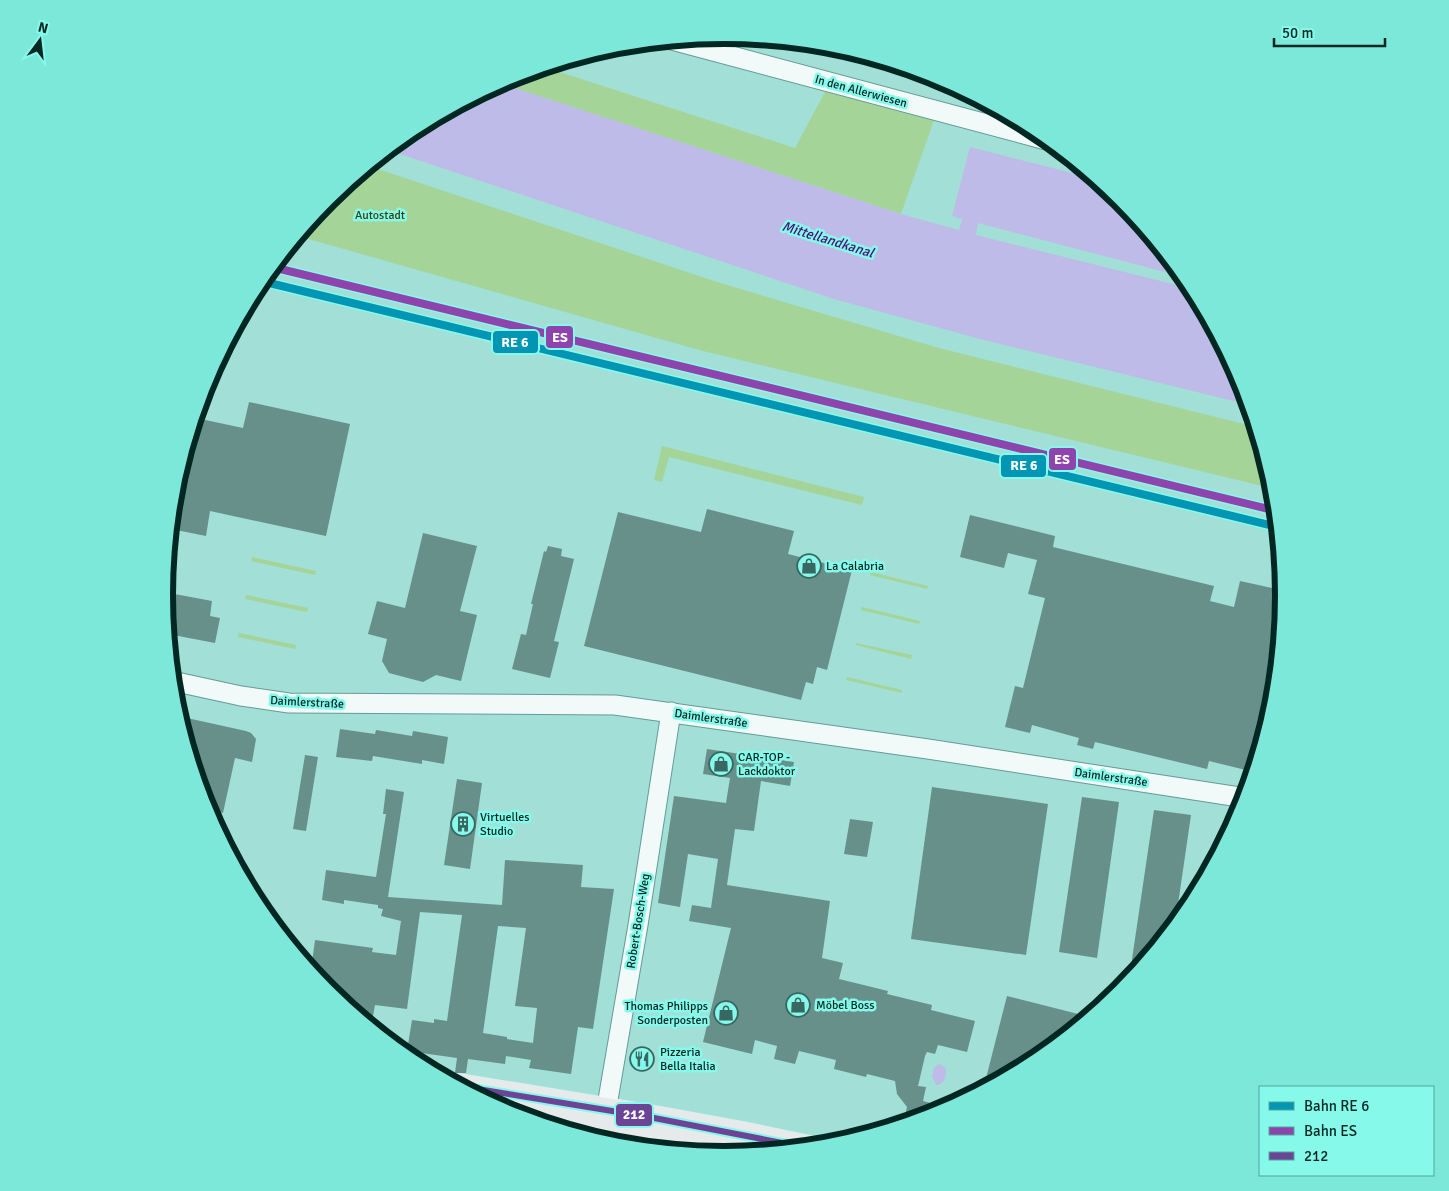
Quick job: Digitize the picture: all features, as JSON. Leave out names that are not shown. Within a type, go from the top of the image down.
[{"type":"main road","points":[[484,1092],[719,1147]]},
{"type":"main road","points":[[549,1119],[605,1120],[742,1134],[788,1144]]},
{"type":"street","name":"In den Allerwiesen","points":[[690,45],[1028,135]]},
{"type":"street","name":"Daimlerstraße","points":[[180,683],[241,696],[289,703],[615,705],[928,749],[1238,797]]},
{"type":"street","name":"Robert-Bosch-Weg","points":[[605,1120],[671,712]]},
{"type":"green space","points":[[555,71],[795,148],[826,90],[934,120],[901,214],[511,87]]},
{"type":"green space","name":"Autostadt","points":[[376,168],[717,282],[939,348],[1249,425],[1266,487],[699,350],[305,238],[334,205]]},
{"type":"green space","points":[[662,446],[864,497],[862,505],[669,457],[662,482],[654,480]]},
{"type":"green space","points":[[252,557],[316,571],[315,575],[251,561]]},
{"type":"green space","points":[[871,572],[928,586],[927,589],[870,575]]},
{"type":"green space","points":[[246,595],[308,608],[307,612],[245,599]]},
{"type":"green space","points":[[862,607],[920,621],[919,624],[861,610]]},
{"type":"green space","points":[[239,633],[296,645],[295,649],[238,637]]},
{"type":"green space","points":[[856,643],[912,655],[911,659],[856,645]]},
{"type":"green space","points":[[847,677],[902,690],[902,693],[846,680]]},
{"type":"water","name":"Mittellandkanal","points":[[511,87],[901,214],[959,230],[962,219],[952,216],[970,147],[1081,175],[1115,205],[1139,232],[1167,266],[1165,272],[978,223],[976,235],[1181,286],[1219,351],[1241,403],[980,339],[834,299],[396,153],[449,118]]},
{"type":"water","points":[[939,1064],[945,1067],[946,1075],[939,1085],[936,1085],[932,1076],[934,1068]]},
{"type":"building","points":[[249,402],[350,424],[326,536],[210,511],[206,536],[176,530],[183,488],[202,419],[243,428]]},
{"type":"building","points":[[707,509],[794,531],[788,554],[852,570],[827,670],[817,667],[813,684],[806,682],[801,700],[584,646],[618,512],[701,532]]},
{"type":"building","points":[[970,515],[1055,536],[1053,547],[1214,586],[1210,601],[1234,607],[1240,581],[1276,589],[1272,668],[1266,703],[1248,770],[1209,761],[1207,769],[1095,742],[1093,749],[1077,745],[1079,738],[1032,725],[1030,733],[1005,727],[1015,686],[1023,688],[1045,598],[1028,594],[1037,560],[1008,553],[1004,568],[960,557]]},
{"type":"building","points":[[423,533],[477,546],[460,611],[477,615],[461,681],[436,675],[423,682],[389,673],[382,661],[387,639],[368,634],[377,601],[405,608]]},
{"type":"building","points":[[548,546],[562,549],[561,556],[574,559],[554,641],[559,642],[550,678],[512,669],[521,634],[526,635],[533,604],[531,604],[544,551],[546,552]]},
{"type":"building","points":[[173,594],[212,601],[210,616],[220,618],[215,643],[174,635]]},
{"type":"building","points":[[187,718],[246,731],[251,733],[256,739],[252,762],[235,758],[223,813],[219,812],[218,815],[202,773]]},
{"type":"building","points":[[340,729],[375,734],[376,730],[412,736],[413,731],[448,737],[444,764],[422,760],[422,764],[373,756],[372,761],[336,757]]},
{"type":"building","points":[[707,749],[794,762],[790,786],[761,781],[754,831],[735,829],[727,885],[830,901],[822,958],[843,963],[839,979],[888,991],[887,994],[932,1005],[931,1010],[975,1021],[967,1052],[938,1045],[935,1054],[927,1052],[925,1056],[918,1086],[926,1087],[923,1101],[937,1105],[905,1117],[907,1107],[897,1094],[895,1081],[867,1074],[866,1077],[834,1069],[836,1060],[799,1051],[795,1064],[774,1059],[777,1046],[755,1040],[752,1054],[703,1042],[731,928],[689,921],[692,905],[711,908],[718,859],[688,854],[680,907],[658,903],[674,796],[726,803],[730,778],[703,774]]},
{"type":"building","points":[[305,755],[318,757],[306,831],[293,829]]},
{"type":"building","name":"Virtuelles Studio","points":[[457,779],[482,783],[470,869],[444,865]]},
{"type":"building","points":[[932,787],[1048,804],[1026,955],[911,939]]},
{"type":"building","points":[[386,789],[404,792],[388,897],[502,905],[505,860],[583,865],[581,887],[614,889],[593,1029],[578,1027],[571,1074],[529,1068],[531,1060],[506,1056],[505,1064],[468,1059],[466,1073],[455,1073],[457,1058],[416,1052],[408,1047],[412,1020],[434,1023],[434,1019],[447,1021],[462,915],[420,912],[407,1009],[375,1005],[372,1019],[334,986],[312,961],[315,940],[373,948],[372,952],[396,955],[401,921],[381,916],[383,909],[378,908],[378,905],[344,900],[344,904],[322,900],[326,870],[376,877],[386,814],[383,814]],"holes":[[[498,926],[526,928],[515,1006],[537,1008],[533,1043],[483,1033]]]},
{"type":"building","points":[[1082,797],[1119,802],[1097,958],[1059,952]]},
{"type":"building","points":[[1154,810],[1191,815],[1177,910],[1139,959],[1131,966]]},
{"type":"building","points":[[850,819],[873,822],[867,857],[844,854]]},
{"type":"building","points":[[1007,996],[1082,1015],[1031,1054],[985,1081]]},
{"type":"transit line","points":[[270,283],[1272,526]]},
{"type":"transit line","name":"212","points":[[479,1089],[649,1117],[787,1144]]},
{"type":"rail line","name":"ES","points":[[280,269],[1270,509]]},
{"type":"place","name":"La Calabria","points":[[809,566]]},
{"type":"place","name":"CAR-TOP - Lackdoktor","points":[[721,764]]},
{"type":"place","name":"Virtuelles Studio","points":[[463,824]]},
{"type":"place","name":"Möbel Boss","points":[[798,1005]]},
{"type":"place","name":"Thomas Philipps Sonderposten","points":[[726,1013]]},
{"type":"place","name":"Pizzeria Bella Italia","points":[[642,1059]]}]
